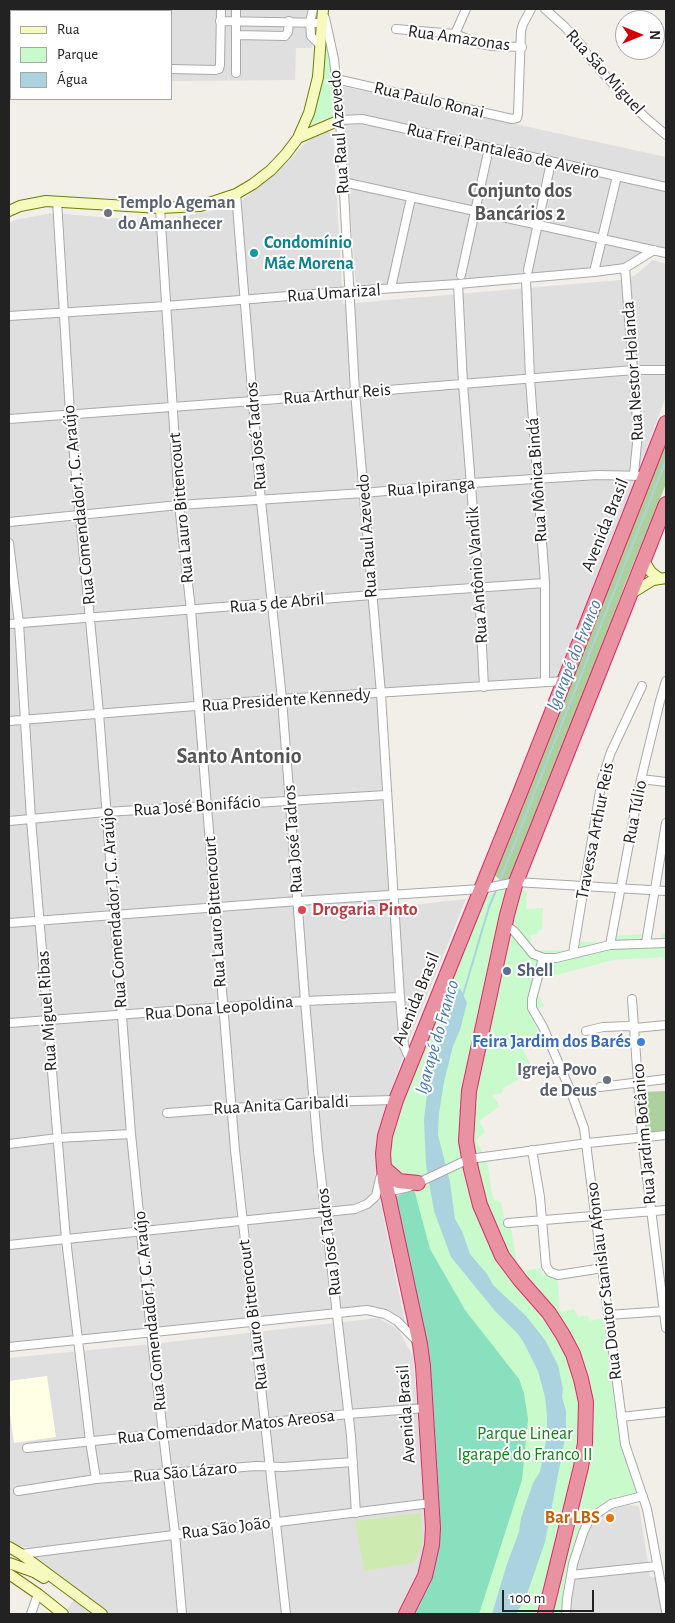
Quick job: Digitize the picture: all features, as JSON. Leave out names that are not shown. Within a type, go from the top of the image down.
[{"type":"highway","name":"Avenida Brasil","points":[[406,1614],[419,1590],[430,1561],[432,1545],[431,1503],[426,1408],[420,1344],[387,1192],[383,1161],[385,1136],[396,1100],[411,1062],[484,888],[640,475],[666,423]]},
{"type":"highway","points":[[545,1614],[581,1467],[585,1443],[586,1402],[573,1354],[564,1335],[502,1256],[463,1162],[469,1090],[513,882],[644,561],[662,526],[666,504]]},
{"type":"highway","points":[[383,1161],[399,1181],[419,1182]]},
{"type":"street","points":[[172,69],[219,69],[221,9]]},
{"type":"street","points":[[236,9],[236,73]]},
{"type":"street","points":[[313,9],[310,22],[311,36],[321,46]]},
{"type":"street","points":[[9,211],[34,202],[57,201],[160,208],[200,206],[236,194],[253,184],[271,170],[286,154],[298,138],[309,113],[316,91],[323,9]]},
{"type":"street","name":"Rua Raul Azevedo","points":[[323,9],[336,79],[340,120],[355,392],[381,694],[392,894],[404,1046],[411,1062]]},
{"type":"street","points":[[455,34],[466,9]]},
{"type":"street","points":[[522,47],[521,31],[531,9]]},
{"type":"street","name":"Rua São Miguel","points":[[545,9],[565,27],[582,46],[591,60],[627,99],[666,135]]},
{"type":"street","points":[[220,21],[322,23]]},
{"type":"street","points":[[236,35],[285,36],[288,32],[289,22]]},
{"type":"street","name":"Rua Amazonas","points":[[396,29],[455,34],[492,46],[522,47]]},
{"type":"street","name":"Rua Paulo Ronai","points":[[336,79],[512,119],[517,118],[518,114],[522,47]]},
{"type":"street","name":"Rua Frei Pantaleão de Aveiro","points":[[340,120],[362,119],[666,187]]},
{"type":"street","points":[[298,138],[340,120]]},
{"type":"street","points":[[461,275],[489,148]]},
{"type":"street","name":"Rua Mônica Bindá","points":[[545,682],[544,583],[530,379],[527,274],[551,162]]},
{"type":"street","points":[[594,272],[617,176]]},
{"type":"street","points":[[343,182],[474,212],[666,251]]},
{"type":"street","name":"Rua José Tadros","points":[[236,194],[261,501],[282,698],[314,1102],[353,1462],[356,1513]]},
{"type":"street","points":[[391,288],[411,198]]},
{"type":"street","name":"Rua Comendador J. G. Araújo","points":[[57,201],[70,413],[99,713],[131,1134],[151,1332],[169,1474],[182,1614]]},
{"type":"street","name":"Rua Lauro Bittencourt","points":[[160,208],[179,506],[191,610],[242,1221],[255,1322],[286,1614]]},
{"type":"street","name":"Rua Umarizal","points":[[9,316],[458,284],[527,274],[594,272],[625,268],[654,250]]},
{"type":"street","name":"Rua Nestor Holanda","points":[[625,268],[634,370],[640,475]]},
{"type":"street","name":"Rua Antônio Vandik","points":[[458,284],[484,687]]},
{"type":"street","name":"Rua Arthur Reis","points":[[9,419],[634,370],[666,370]]},
{"type":"street","name":"Rua Ipiranga","points":[[9,522],[179,506],[471,484],[598,475],[640,475]]},
{"type":"street","name":"Rua Miguel Ribas","points":[[9,543],[18,623],[31,819],[66,1239],[96,1479]]},
{"type":"street","points":[[644,561],[651,572],[663,578]]},
{"type":"street","points":[[632,593],[646,582],[663,578]]},
{"type":"street","name":"Rua 5 de Abril","points":[[9,624],[544,583]]},
{"type":"street","name":"Rua Presidente Kennedy","points":[[9,721],[282,698],[381,694],[563,681]]},
{"type":"street","name":"Rua Túlio","points":[[610,945],[641,779],[666,681]]},
{"type":"street","name":"Travessa Arthur Reis","points":[[573,953],[602,779],[611,752],[642,686]]},
{"type":"street","points":[[641,779],[666,782]]},
{"type":"street","name":"Rua José Bonifácio","points":[[9,821],[106,812],[386,795]]},
{"type":"street","points":[[646,943],[666,823]]},
{"type":"street","points":[[9,923],[484,888],[513,882],[666,891]]},
{"type":"street","points":[[505,925],[514,931],[533,954],[543,958],[556,958],[610,945],[666,943]]},
{"type":"street","name":"Rua Doutor Stanislau Afonso","points":[[543,958],[532,999],[532,1008],[543,1027],[571,1092],[588,1143],[625,1444],[644,1496],[660,1570],[666,1611]]},
{"type":"street","name":"Rua Dona Leopoldina","points":[[9,1023],[305,1001],[400,997]]},
{"type":"street","name":"Rua Jardim Botânico","points":[[632,999],[642,1138],[666,1328]]},
{"type":"street","points":[[586,1031],[623,1026],[635,1028],[666,1025]]},
{"type":"street","points":[[600,1087],[666,1079]]},
{"type":"street","name":"Rua Anita Garibaldi","points":[[167,1113],[314,1102],[396,1100]]},
{"type":"street","points":[[9,1144],[58,1138],[131,1134]]},
{"type":"street","points":[[387,1192],[405,1189],[463,1162],[532,1150],[666,1135]]},
{"type":"street","points":[[532,1150],[538,1178],[546,1266],[550,1272],[558,1274],[603,1268]]},
{"type":"street","points":[[9,1245],[355,1209],[376,1196],[380,1184],[383,1161]]},
{"type":"street","points":[[508,1223],[666,1210]]},
{"type":"street","points":[[9,1347],[367,1310],[385,1314],[404,1327],[420,1344]]},
{"type":"street","points":[[608,1315],[665,1311]]},
{"type":"street","name":"Rua Comendador Matos Areosa","points":[[27,1448],[348,1414],[426,1408]]},
{"type":"street","points":[[621,1417],[666,1412]]},
{"type":"street","name":"Rua São Lázaro","points":[[18,1491],[96,1479],[256,1466],[353,1462]]},
{"type":"street","points":[[566,1614],[566,1599],[571,1574],[583,1533],[595,1515],[611,1504],[644,1496]]},
{"type":"street","name":"Rua São João","points":[[21,1554],[431,1503]]},
{"type":"street","points":[[9,1547],[102,1614]]},
{"type":"street","points":[[9,1563],[34,1572],[82,1600]]},
{"type":"street","points":[[571,1574],[660,1570]]},
{"type":"street","points":[[9,1574],[63,1614]]},
{"type":"street","points":[[31,1614],[38,1594]]},
{"type":"shaded area","points":[[313,9],[312,48],[296,48],[295,80],[172,81],[172,10],[155,10]]},
{"type":"shaded area","name":"Conjunto dos Bancários 2","points":[[341,86],[666,157],[666,251],[650,247],[624,269],[356,289]]},
{"type":"shaded area","points":[[321,132],[333,132],[343,304],[620,280],[634,276],[653,260],[666,264],[666,396],[555,682],[383,694],[395,907],[466,899],[408,1043],[384,1110],[373,1190],[381,1205],[405,1322],[372,1306],[9,1345],[9,223],[15,220],[52,213],[150,221],[225,208],[240,202],[289,161],[304,144]]},
{"type":"shaded area","points":[[378,1318],[398,1329],[413,1356],[427,1542],[424,1564],[402,1614],[67,1614],[65,1612],[77,1596],[33,1559],[32,1548],[9,1545],[9,1358]]},
{"type":"shaded area","points":[[47,1376],[56,1437],[14,1443],[9,1408],[9,1381]]},
{"type":"shaded area","points":[[624,1505],[639,1506],[650,1576],[666,1581],[666,1614],[569,1614],[571,1584],[583,1538],[594,1521],[607,1510]]},
{"type":"green space","points":[[325,38],[331,60],[333,117],[321,120],[306,128]]},
{"type":"green space","points":[[666,432],[666,484],[511,878],[503,882],[494,875]]},
{"type":"green space","name":"Parque Linear Igarapé do Franco II","points":[[511,888],[527,891],[526,909],[543,908],[542,930],[538,931],[538,934],[530,935],[532,951],[568,950],[576,941],[605,943],[614,936],[642,934],[643,940],[661,943],[662,934],[666,934],[666,960],[663,957],[613,960],[541,979],[533,986],[544,1006],[530,1012],[539,1034],[519,1043],[534,1070],[504,1088],[502,1093],[492,1095],[500,1106],[479,1121],[485,1132],[476,1140],[487,1161],[493,1199],[501,1202],[505,1224],[510,1224],[517,1263],[524,1271],[540,1268],[543,1278],[545,1271],[547,1275],[558,1281],[561,1312],[574,1309],[578,1317],[588,1315],[590,1321],[603,1318],[619,1439],[638,1492],[637,1494],[608,1500],[596,1507],[582,1522],[565,1580],[562,1614],[410,1614],[436,1505],[393,1198],[389,1152],[396,1105],[479,901],[487,895]]},
{"type":"green space","points":[[666,1091],[666,1133],[646,1133],[643,1092]]},
{"type":"green space","points":[[414,1189],[430,1249],[465,1310],[519,1379],[524,1393],[528,1419],[522,1480],[479,1614],[410,1614],[437,1519],[395,1197]]},
{"type":"green space","points":[[421,1513],[423,1544],[414,1563],[364,1571],[355,1521]]},
{"type":"water","points":[[460,988],[467,1003],[444,1082],[438,1135],[450,1182],[455,1219],[462,1231],[470,1254],[487,1274],[493,1285],[526,1316],[545,1340],[558,1365],[563,1389],[562,1397],[566,1411],[566,1433],[545,1542],[526,1597],[516,1614],[492,1614],[519,1532],[521,1518],[533,1483],[540,1472],[547,1436],[545,1397],[538,1371],[518,1334],[495,1311],[451,1257],[434,1211],[426,1165],[424,1120],[428,1085],[452,1003]]},
{"type":"waterway","name":"Igarapé do Franco","points":[[499,883],[666,460]]},
{"type":"waterway","name":"Igarapé do Franco","points":[[463,995],[489,907],[497,888]]},
{"type":"place","name":"Templo Ageman do Amanhecer","points":[[108,213]]},
{"type":"place","name":"Condomínio Mãe Morena","points":[[254,253]]},
{"type":"place","name":"Drogaria Pinto","points":[[302,910]]},
{"type":"place","name":"Shell","points":[[507,971]]},
{"type":"place","name":"Feira Jardim dos Barés","points":[[641,1042]]},
{"type":"place","name":"Igreja Povo de Deus","points":[[607,1080]]},
{"type":"place","name":"Bar LBS","points":[[610,1518]]},
{"type":"district","name":"Conjunto dos Bancários 2","points":[[520,202]]},
{"type":"district","name":"Santo Antonio","points":[[239,756]]}]
